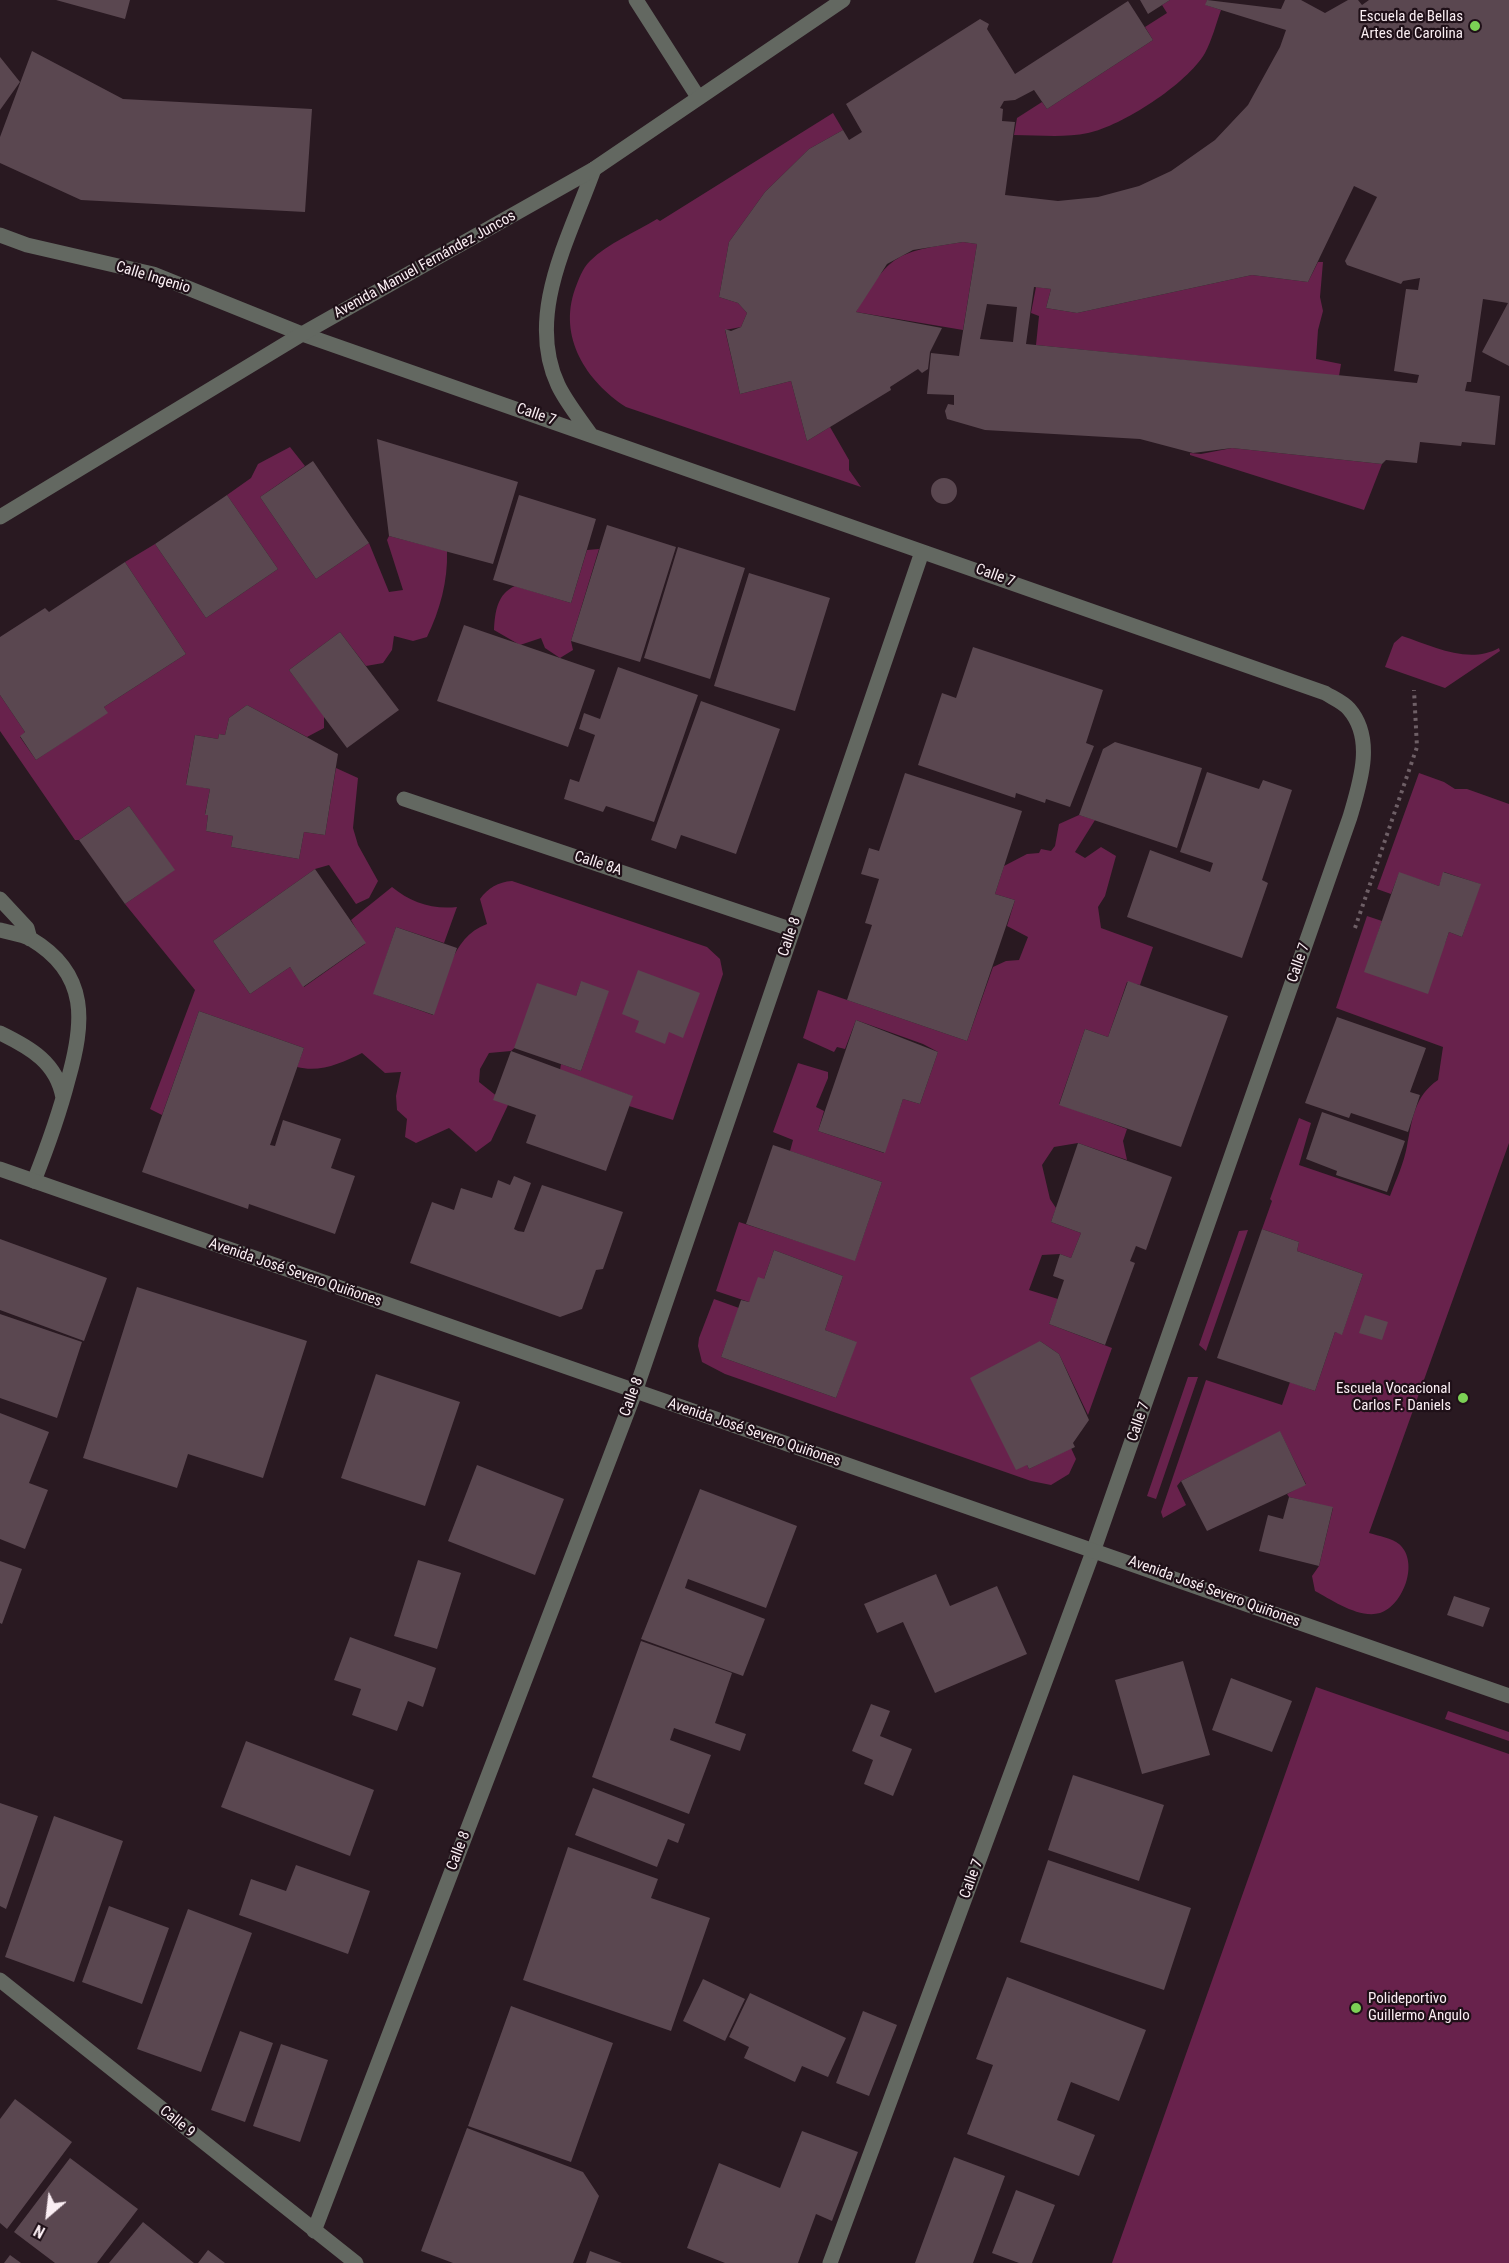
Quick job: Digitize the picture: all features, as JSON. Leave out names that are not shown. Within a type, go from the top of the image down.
[{"type":"street","points":[[636,0],[698,97]]},
{"type":"street","name":"Avenida Manuel Fernández Juncos","points":[[0,518],[302,334],[594,169],[843,0]]},
{"type":"street","points":[[591,435],[558,385],[546,350],[545,318],[551,286],[594,169]]},
{"type":"street","name":"Calle Ingenio","points":[[0,235],[27,245],[153,274],[302,334]]},
{"type":"street","name":"Calle 7","points":[[302,334],[1325,693],[1348,707],[1359,725],[1364,744],[1357,793],[1350,817],[1094,1549],[830,2263]]},
{"type":"street","name":"Calle 8","points":[[314,2231],[635,1392],[922,552]]},
{"type":"street","name":"Calle 8A","points":[[404,799],[793,930]]},
{"type":"street","points":[[0,899],[27,928],[30,939]]},
{"type":"street","points":[[0,930],[30,939],[62,965],[77,991],[80,1012],[78,1043],[63,1098],[34,1181]]},
{"type":"street","points":[[0,1033],[45,1060],[56,1074],[63,1098]]},
{"type":"street","name":"Avenida José Severo Quiñones","points":[[0,1169],[635,1392],[1094,1549],[1509,1696]]},
{"type":"street","name":"Calle 9","points":[[0,1980],[356,2263]]},
{"type":"path","points":[[1355,928],[1417,747],[1414,690]]},
{"type":"shaded area","points":[[1170,0],[1207,0],[1206,5],[1221,10],[1205,53],[1184,78],[1135,113],[1102,129],[1070,135],[1014,135],[1017,118],[1042,102],[1047,109],[1153,40],[1145,27],[1167,13],[1162,5]]},
{"type":"shaded area","points":[[833,113],[843,130],[809,149],[765,192],[729,242],[719,297],[738,303],[747,313],[741,327],[725,330],[740,394],[791,381],[807,441],[830,427],[849,460],[849,470],[861,487],[626,407],[599,384],[588,371],[573,341],[570,324],[575,289],[585,267],[597,255],[657,219],[660,221]]},
{"type":"shaded area","points":[[963,242],[977,244],[963,330],[856,312],[878,278],[897,259],[923,249]]},
{"type":"shaded area","points":[[1318,262],[1323,262],[1320,297],[1323,311],[1318,330],[1316,359],[1341,364],[1339,376],[1036,345],[1039,316],[1031,313],[1036,287],[1051,289],[1046,308],[1077,313],[1252,275],[1308,282]]},
{"type":"shaded area","points":[[290,447],[305,466],[260,497],[316,579],[369,543],[389,592],[403,590],[387,540],[389,536],[447,551],[445,584],[427,637],[413,641],[394,636],[392,650],[383,663],[366,666],[340,632],[289,670],[324,716],[324,728],[307,737],[247,705],[229,718],[225,735],[219,734],[218,739],[195,735],[186,784],[210,789],[205,814],[208,815],[206,831],[233,836],[231,847],[299,859],[304,832],[325,835],[336,768],[358,778],[353,828],[358,845],[378,881],[369,898],[356,904],[329,865],[315,869],[213,941],[250,994],[290,967],[304,987],[365,944],[351,920],[392,887],[422,904],[457,907],[444,943],[396,927],[374,994],[433,1015],[457,950],[464,939],[487,924],[480,899],[490,889],[502,883],[512,881],[707,947],[720,959],[723,974],[673,1120],[629,1106],[632,1096],[560,1070],[561,1064],[581,1071],[608,992],[581,982],[576,996],[511,1051],[489,1053],[480,1069],[479,1082],[508,1105],[491,1141],[476,1152],[449,1128],[416,1143],[405,1137],[407,1119],[397,1110],[396,1096],[401,1072],[385,1073],[362,1053],[322,1068],[297,1067],[304,1048],[199,1011],[162,1115],[150,1109],[195,990],[125,904],[174,870],[129,806],[79,840],[75,840],[0,731],[0,695],[25,732],[20,737],[36,760],[107,712],[104,707],[186,654],[125,562],[155,544],[206,618],[278,569],[227,495],[251,478],[258,464]]},
{"type":"shaded area","points":[[1232,448],[1382,464],[1364,510],[1190,455],[1190,453],[1201,454]]},
{"type":"shaded area","points":[[599,549],[571,641],[573,650],[560,658],[545,648],[541,638],[520,645],[494,630],[498,604],[504,594],[515,586],[571,603],[587,550]]},
{"type":"shaded area","points":[[1402,636],[1438,649],[1463,654],[1487,653],[1499,648],[1500,651],[1445,688],[1385,667],[1394,643]]},
{"type":"shaded area","points":[[1419,773],[1444,782],[1455,789],[1467,789],[1509,804],[1509,1143],[1369,1533],[1399,1544],[1408,1561],[1406,1583],[1396,1602],[1380,1613],[1372,1614],[1346,1608],[1315,1591],[1312,1576],[1319,1566],[1333,1508],[1289,1497],[1287,1494],[1306,1484],[1280,1432],[1181,1481],[1177,1486],[1186,1505],[1163,1518],[1161,1512],[1206,1380],[1282,1405],[1290,1382],[1315,1391],[1335,1332],[1342,1334],[1363,1274],[1297,1251],[1299,1242],[1262,1229],[1272,1201],[1270,1199],[1299,1118],[1311,1123],[1299,1165],[1390,1196],[1404,1159],[1415,1110],[1430,1086],[1438,1080],[1443,1047],[1336,1008],[1367,916],[1382,921],[1365,972],[1445,943],[1449,932],[1462,937],[1480,884],[1444,872],[1439,886],[1399,873],[1391,894],[1377,889]]},
{"type":"shaded area","points":[[1079,815],[1095,820],[1075,852],[1085,858],[1101,847],[1116,856],[1105,896],[1098,907],[1101,928],[1153,947],[1140,985],[1127,982],[1108,1037],[1085,1029],[1059,1104],[1127,1129],[1123,1141],[1127,1160],[1078,1143],[1054,1147],[1042,1165],[1050,1199],[1056,1208],[1051,1222],[1081,1233],[1071,1258],[1060,1254],[1042,1255],[1029,1290],[1058,1299],[1049,1324],[1112,1348],[1088,1415],[1059,1354],[1040,1341],[1027,1465],[1029,1469],[1071,1448],[1076,1459],[1069,1474],[1051,1485],[1031,1481],[725,1374],[702,1362],[698,1346],[714,1299],[739,1308],[721,1357],[836,1398],[856,1342],[825,1330],[843,1276],[774,1250],[764,1279],[749,1302],[716,1291],[739,1222],[855,1260],[882,1182],[790,1151],[793,1140],[773,1132],[798,1063],[828,1072],[828,1078],[816,1107],[824,1111],[818,1131],[884,1153],[903,1099],[920,1104],[938,1052],[923,1044],[856,1020],[845,1049],[837,1047],[834,1052],[803,1038],[818,990],[967,1041],[993,967],[1006,961],[1019,960],[1028,937],[1007,926],[1015,900],[995,894],[1004,866],[1027,854],[1039,853],[1041,849],[1051,851],[1055,846],[1059,824]]},
{"type":"shaded area","points":[[1248,1230],[1206,1351],[1199,1345],[1239,1231]]},
{"type":"shaded area","points":[[1188,1377],[1198,1377],[1156,1499],[1147,1496]]},
{"type":"shaded area","name":"Polideportivo Guillermo Angulo","points":[[1316,1687],[1509,1754],[1509,2263],[1112,2263]]},
{"type":"shaded area","points":[[1448,1711],[1509,1732],[1509,1741],[1445,1719]]},
{"type":"building","points":[[56,0],[130,0],[125,19]]},
{"type":"building","points":[[1140,0],[1170,0],[1148,14]]},
{"type":"building","points":[[1207,0],[1281,9],[1285,0],[1301,0],[1325,13],[1348,0],[1358,0],[1362,5],[1369,0],[1509,0],[1509,366],[1482,352],[1508,303],[1483,299],[1471,382],[1467,382],[1465,391],[1500,396],[1495,445],[1462,442],[1461,446],[1420,442],[1417,463],[1386,460],[1382,464],[1232,448],[1193,453],[1140,439],[985,430],[947,419],[945,411],[948,404],[954,405],[954,395],[927,394],[931,353],[959,356],[977,244],[963,242],[913,250],[887,264],[856,312],[942,328],[930,352],[928,369],[922,373],[918,369],[890,387],[891,390],[807,441],[791,381],[740,394],[725,329],[731,331],[741,327],[747,313],[738,303],[719,297],[729,242],[765,192],[809,149],[843,130],[849,140],[862,132],[846,104],[980,19],[989,24],[987,29],[1015,74],[1128,1],[1153,40],[1047,109],[1034,90],[1015,100],[1004,101],[1000,108],[1003,109],[1002,121],[1015,122],[1005,195],[1058,201],[1098,197],[1139,186],[1171,171],[1215,140],[1248,105],[1280,47],[1286,30],[1205,5]],"holes":[[[1354,186],[1377,197],[1345,261],[1347,265],[1401,284],[1403,281],[1420,278],[1418,290],[1406,289],[1394,371],[1419,375],[1417,383],[1026,344],[1034,287],[1051,289],[1046,308],[1077,313],[1252,275],[1308,282]],[[987,304],[1017,307],[1013,342],[980,339]]]},
{"type":"building","points":[[32,51],[123,99],[312,109],[305,212],[81,200],[0,163],[0,137]]},
{"type":"building","points":[[0,57],[20,82],[0,110]]},
{"type":"building","points":[[377,439],[518,482],[493,564],[389,536]]},
{"type":"building","points":[[313,461],[369,543],[316,579],[260,497]]},
{"type":"building","points":[[944,478],[953,482],[957,491],[953,500],[944,504],[935,500],[931,491],[935,482]]},
{"type":"building","points":[[227,495],[278,569],[206,618],[155,544]]},
{"type":"building","points":[[519,495],[596,519],[571,603],[493,580]]},
{"type":"building","points":[[607,525],[676,547],[640,662],[571,641]]},
{"type":"building","points":[[678,547],[745,568],[710,679],[644,658]]},
{"type":"building","points":[[125,562],[186,654],[104,707],[108,713],[36,760],[20,736],[25,732],[0,695],[0,637],[45,608],[49,612]]},
{"type":"building","points":[[749,573],[830,598],[795,711],[714,686]]},
{"type":"building","points":[[464,625],[595,670],[568,747],[437,701]]},
{"type":"building","points":[[340,632],[399,710],[347,748],[289,670]]},
{"type":"building","points":[[973,647],[1103,690],[1086,743],[1094,746],[1070,807],[1046,799],[1045,803],[1016,793],[1015,798],[918,765],[942,693],[956,698]]},
{"type":"building","points":[[618,667],[698,695],[654,822],[606,806],[603,812],[564,799],[570,779],[579,782],[595,735],[579,729],[584,713],[600,719]]},
{"type":"building","points":[[701,701],[780,729],[736,854],[681,835],[676,849],[651,840]]},
{"type":"building","points":[[247,705],[338,754],[325,835],[304,832],[299,859],[231,847],[233,836],[206,831],[208,815],[205,815],[210,789],[186,785],[195,735],[218,739],[219,734],[225,735],[229,718]]},
{"type":"building","points":[[1115,742],[1202,768],[1177,848],[1079,815],[1103,749]]},
{"type":"building","points":[[1207,772],[1259,789],[1263,780],[1292,790],[1262,880],[1268,883],[1242,958],[1127,917],[1150,850],[1210,872],[1213,863],[1180,852]]},
{"type":"building","points":[[905,773],[1022,811],[995,894],[1015,900],[967,1041],[847,1000],[872,925],[865,923],[879,879],[861,874],[869,848],[879,851]]},
{"type":"building","points":[[129,806],[175,870],[125,904],[79,840]]},
{"type":"building","points":[[315,869],[366,943],[303,987],[290,967],[250,994],[213,941]]},
{"type":"building","points":[[1399,872],[1439,886],[1443,872],[1481,884],[1462,937],[1449,932],[1428,994],[1364,972]]},
{"type":"building","points":[[396,927],[457,948],[434,1015],[373,994]]},
{"type":"building","points":[[638,970],[700,993],[683,1038],[669,1032],[665,1044],[635,1032],[639,1021],[622,1014]]},
{"type":"building","points":[[581,981],[609,991],[581,1071],[514,1048],[537,983],[576,996]]},
{"type":"building","points":[[1128,981],[1228,1016],[1181,1147],[1059,1105],[1085,1029],[1108,1037]]},
{"type":"building","points":[[199,1011],[304,1048],[270,1145],[275,1146],[283,1120],[341,1139],[331,1168],[355,1176],[335,1234],[249,1204],[248,1209],[142,1172]]},
{"type":"building","points":[[1337,1017],[1426,1048],[1410,1092],[1420,1095],[1408,1132],[1351,1113],[1349,1118],[1305,1103]]},
{"type":"building","points":[[856,1020],[938,1052],[920,1104],[903,1099],[885,1153],[818,1131]]},
{"type":"building","points":[[511,1051],[633,1096],[606,1171],[526,1143],[536,1115],[493,1100]]},
{"type":"building","points":[[1322,1112],[1405,1141],[1387,1192],[1336,1175],[1337,1171],[1306,1159]]},
{"type":"building","points":[[1078,1143],[1172,1177],[1146,1250],[1136,1246],[1130,1261],[1135,1263],[1105,1345],[1049,1324],[1064,1280],[1053,1276],[1060,1254],[1071,1258],[1081,1233],[1051,1222]]},
{"type":"building","points":[[773,1145],[882,1182],[855,1261],[746,1224]]},
{"type":"building","points":[[514,1176],[531,1183],[514,1229],[518,1231],[524,1232],[542,1185],[623,1212],[603,1269],[596,1270],[582,1309],[560,1317],[410,1263],[432,1202],[454,1210],[461,1188],[492,1198],[498,1180],[510,1185]]},
{"type":"building","points":[[1262,1229],[1299,1242],[1297,1251],[1363,1274],[1342,1335],[1335,1332],[1315,1391],[1217,1358]]},
{"type":"building","points":[[0,1239],[107,1278],[84,1341],[0,1310]]},
{"type":"building","points":[[774,1250],[843,1276],[825,1330],[857,1342],[836,1398],[721,1357],[741,1300],[749,1302],[758,1277],[764,1279]]},
{"type":"building","points":[[137,1287],[307,1341],[263,1478],[188,1454],[177,1488],[83,1458]]},
{"type":"building","points":[[0,1314],[82,1342],[57,1418],[0,1398]]},
{"type":"building","points":[[1365,1315],[1388,1322],[1382,1340],[1359,1333]]},
{"type":"building","points":[[1040,1341],[1059,1354],[1089,1420],[1073,1443],[1075,1447],[1029,1469],[1027,1465],[1016,1470],[970,1378]]},
{"type":"building","points":[[376,1374],[460,1402],[425,1506],[341,1478]]},
{"type":"building","points":[[0,1413],[49,1432],[29,1483],[48,1490],[25,1549],[0,1539]]},
{"type":"building","points":[[1280,1431],[1306,1485],[1207,1531],[1181,1481]]},
{"type":"building","points":[[477,1465],[564,1499],[535,1575],[448,1541]]},
{"type":"building","points":[[700,1489],[797,1526],[766,1608],[688,1579],[685,1588],[765,1619],[743,1676],[641,1639]]},
{"type":"building","points":[[1289,1497],[1333,1507],[1319,1566],[1259,1551],[1268,1515],[1283,1519]]},
{"type":"building","points":[[418,1560],[461,1573],[437,1649],[394,1636]]},
{"type":"building","points":[[0,1561],[22,1569],[2,1624],[0,1623]]},
{"type":"building","points":[[936,1574],[950,1606],[997,1586],[1027,1654],[935,1693],[903,1622],[877,1633],[864,1604]]},
{"type":"building","points":[[1454,1596],[1490,1608],[1483,1627],[1447,1615]]},
{"type":"building","points":[[350,1637],[436,1668],[423,1707],[408,1701],[397,1731],[352,1715],[361,1689],[334,1680]]},
{"type":"building","points":[[641,1641],[732,1673],[715,1723],[746,1734],[740,1751],[674,1728],[670,1740],[711,1755],[689,1814],[592,1777]]},
{"type":"building","points":[[1183,1661],[1210,1755],[1142,1774],[1115,1680]]},
{"type":"building","points":[[1231,1678],[1292,1701],[1272,1752],[1212,1730]]},
{"type":"building","points":[[871,1704],[890,1711],[880,1736],[912,1749],[893,1796],[864,1784],[873,1760],[852,1751]]},
{"type":"building","points":[[246,1741],[374,1790],[350,1856],[221,1807]]},
{"type":"building","points":[[1073,1775],[1164,1805],[1139,1881],[1048,1850]]},
{"type":"building","points":[[593,1788],[685,1824],[678,1843],[668,1839],[657,1867],[575,1835]]},
{"type":"building","points":[[0,1803],[38,1816],[6,1909],[0,1906]]},
{"type":"building","points":[[54,1816],[123,1841],[74,1982],[5,1957]]},
{"type":"building","points":[[568,1847],[658,1879],[651,1898],[710,1918],[671,2031],[523,1980]]},
{"type":"building","points":[[1048,1860],[1191,1908],[1164,1990],[1020,1942]]},
{"type":"building","points":[[296,1865],[370,1891],[348,1954],[239,1915],[251,1879],[286,1891]]},
{"type":"building","points":[[109,1906],[169,1928],[142,2004],[82,1982]]},
{"type":"building","points":[[188,1909],[252,1933],[201,2072],[137,2049]]},
{"type":"building","points":[[1007,1977],[1146,2030],[1119,2101],[1071,2082],[1057,2120],[1095,2135],[1079,2176],[967,2134],[993,2065],[976,2059]]},
{"type":"building","points":[[703,1979],[745,1999],[725,2041],[683,2021]]},
{"type":"building","points":[[750,1993],[846,2038],[828,2077],[802,2066],[795,2082],[744,2058],[749,2047],[729,2037]]},
{"type":"building","points":[[511,2006],[613,2043],[571,2162],[468,2126]]},
{"type":"building","points":[[863,2011],[897,2025],[869,2096],[836,2083]]},
{"type":"building","points":[[240,2031],[273,2043],[245,2122],[211,2110]]},
{"type":"building","points":[[281,2044],[328,2060],[300,2142],[253,2126]]},
{"type":"building","points":[[15,2099],[72,2142],[7,2229],[0,2223],[0,2119]]},
{"type":"building","points":[[467,2128],[583,2172],[599,2196],[573,2263],[453,2263],[421,2251]]},
{"type":"building","points":[[802,2131],[858,2152],[832,2221],[816,2214],[798,2263],[725,2263],[687,2248],[719,2163],[780,2188]]},
{"type":"building","points":[[954,2157],[1005,2176],[973,2263],[915,2263]]},
{"type":"building","points":[[70,2158],[138,2209],[97,2263],[55,2263],[14,2232]]},
{"type":"building","points":[[1016,2190],[1055,2205],[1032,2263],[1019,2263],[992,2253]]},
{"type":"building","points":[[143,2222],[194,2263],[109,2263]]},
{"type":"building","points":[[208,2250],[225,2263],[198,2263]]},
{"type":"building","points":[[590,2251],[622,2263],[586,2263]]},
{"type":"building","points":[[10,2255],[21,2263],[4,2263]]},
{"type":"place","name":"Escuela de Bellas Artes de Carolina","points":[[1475,26]]},
{"type":"place","name":"Escuela Vocacional Carlos F. Daniels","points":[[1463,1398]]},
{"type":"place","name":"Polideportivo Guillermo Angulo","points":[[1356,2008]]}]
